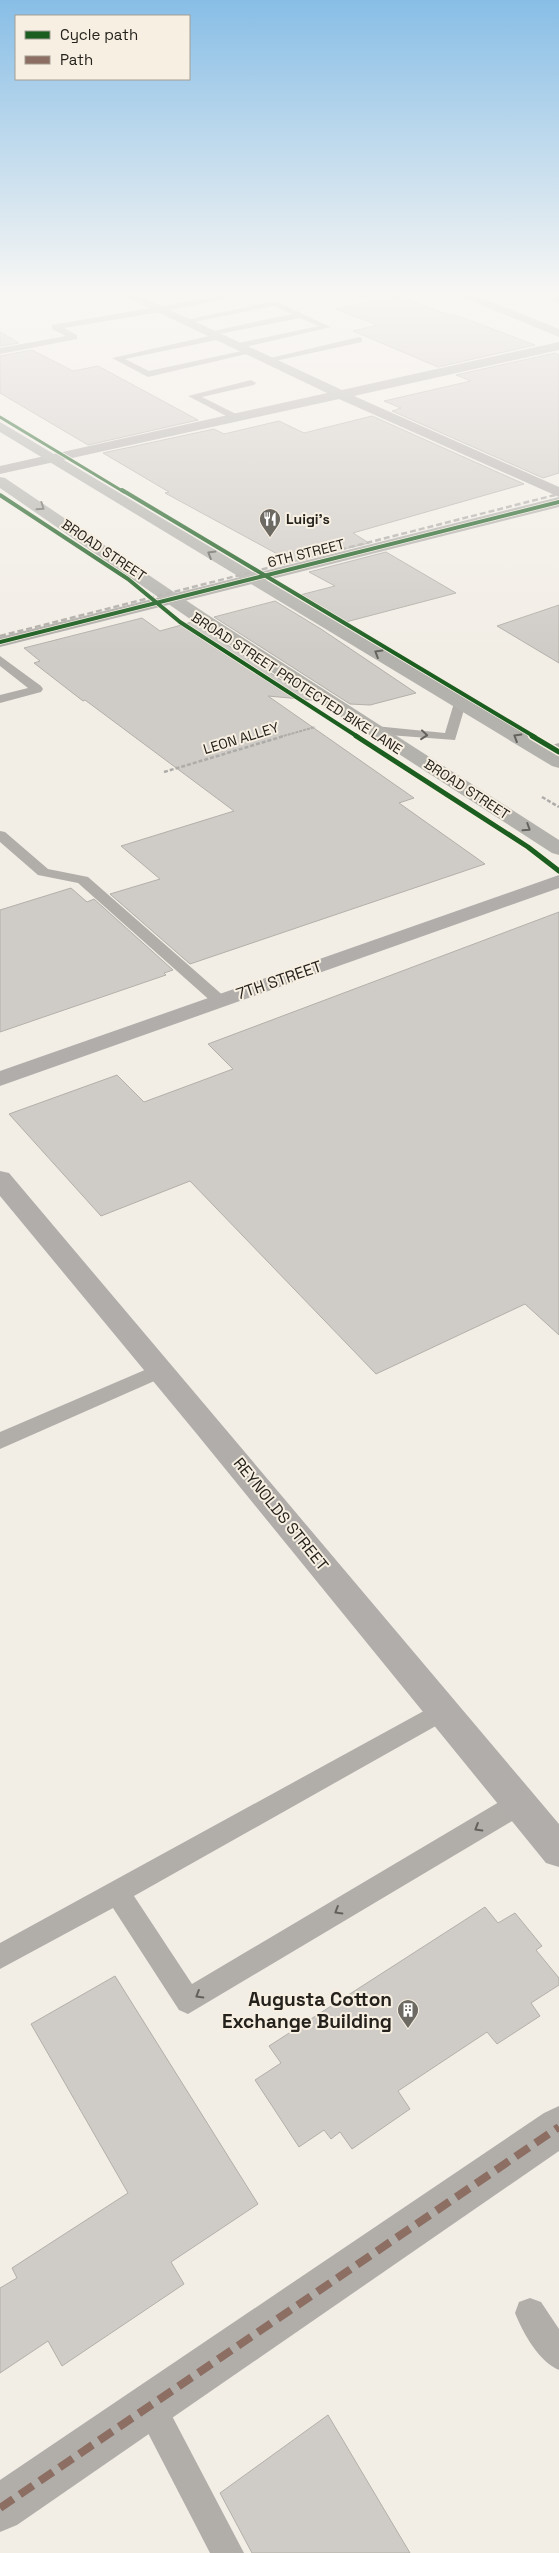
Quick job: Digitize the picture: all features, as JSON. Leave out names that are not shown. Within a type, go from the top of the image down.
[{"type":"main road","points":[[0,426],[460,702],[551,749],[559,762]]},
{"type":"main road","name":"BROAD STREET","points":[[0,481],[174,599],[559,849]]},
{"type":"main road","name":"7TH STREET","points":[[0,1079],[559,881]]},
{"type":"main road","name":"REYNOLDS STREET","points":[[0,1180],[161,1370],[559,1851]]},
{"type":"street","points":[[0,470],[243,415]]},
{"type":"street","points":[[386,415],[557,493]]},
{"type":"street","name":"6TH STREET","points":[[0,628],[236,569],[557,493]]},
{"type":"street","name":"6TH STREET","points":[[0,642],[253,579],[557,493]]},
{"type":"street","points":[[0,2508],[559,2127]]},
{"type":"lane","points":[[231,415],[235,417]]},
{"type":"lane","points":[[0,660],[37,689],[0,699]]},
{"type":"lane","points":[[375,730],[450,737],[460,702]]},
{"type":"lane","points":[[0,835],[43,872],[83,880],[220,1000]]},
{"type":"lane","points":[[0,1441],[161,1370]]},
{"type":"lane","points":[[0,1957],[442,1711]]},
{"type":"lane","points":[[117,1892],[188,2001],[520,1803]]},
{"type":"lane","points":[[530,2314],[559,2355]]},
{"type":"lane","points":[[150,2406],[228,2553]]},
{"type":"path","points":[[542,797],[559,807]]},
{"type":"building","points":[[37,415],[189,415],[198,420],[88,445]]},
{"type":"building","points":[[401,415],[559,415],[559,473],[543,478]]},
{"type":"building","points":[[372,416],[524,484],[353,533],[369,543],[292,562],[165,493],[169,492],[103,453],[214,429],[224,434],[279,421],[304,433]]},
{"type":"building","points":[[386,552],[456,593],[342,623],[296,596],[335,586],[309,572]]},
{"type":"building","points":[[275,601],[321,629],[416,693],[370,705],[350,704],[214,617]]},
{"type":"building","points":[[559,605],[559,663],[497,626]]},
{"type":"building","points":[[142,618],[160,631],[192,622],[312,700],[268,696],[414,798],[399,803],[485,864],[190,964],[110,894],[160,879],[121,846],[234,811],[34,663],[40,661],[24,648]]},
{"type":"building","points":[[71,888],[87,902],[94,899],[173,970],[164,973],[166,975],[0,1032],[0,910]]},
{"type":"building","points":[[559,912],[559,1335],[525,1304],[376,1374],[190,1181],[101,1216],[9,1114],[117,1075],[144,1102],[233,1069],[208,1044]]},
{"type":"building","name":"Augusta Cotton Exchange Building","points":[[485,1907],[498,1923],[515,1913],[542,1946],[536,1950],[559,1978],[559,1985],[531,2003],[540,2016],[497,2044],[487,2032],[398,2091],[410,2109],[352,2149],[340,2132],[331,2139],[324,2130],[299,2147],[255,2080],[281,2063],[269,2046]]},
{"type":"building","points":[[115,1976],[258,2204],[171,2262],[184,2284],[62,2366],[48,2341],[0,2373],[0,2288],[17,2278],[12,2268],[128,2193],[31,2024]]},
{"type":"building","points":[[328,2415],[410,2553],[252,2553],[220,2493]]},
{"type":"railway","points":[[0,636],[559,494]]},
{"type":"marked path","points":[[0,2508],[559,2127]]},
{"type":"cycle path","points":[[0,417],[559,752]]},
{"type":"cycle path","name":"BROAD STREET PROTECTED BIKE LANE","points":[[0,495],[128,579],[180,622],[528,847],[559,871]]},
{"type":"cycle path","points":[[0,642],[559,502]]},
{"type":"place","name":"Luigi's","points":[[270,538]]},
{"type":"place","name":"Augusta Cotton Exchange Building","points":[[408,2029]]}]
